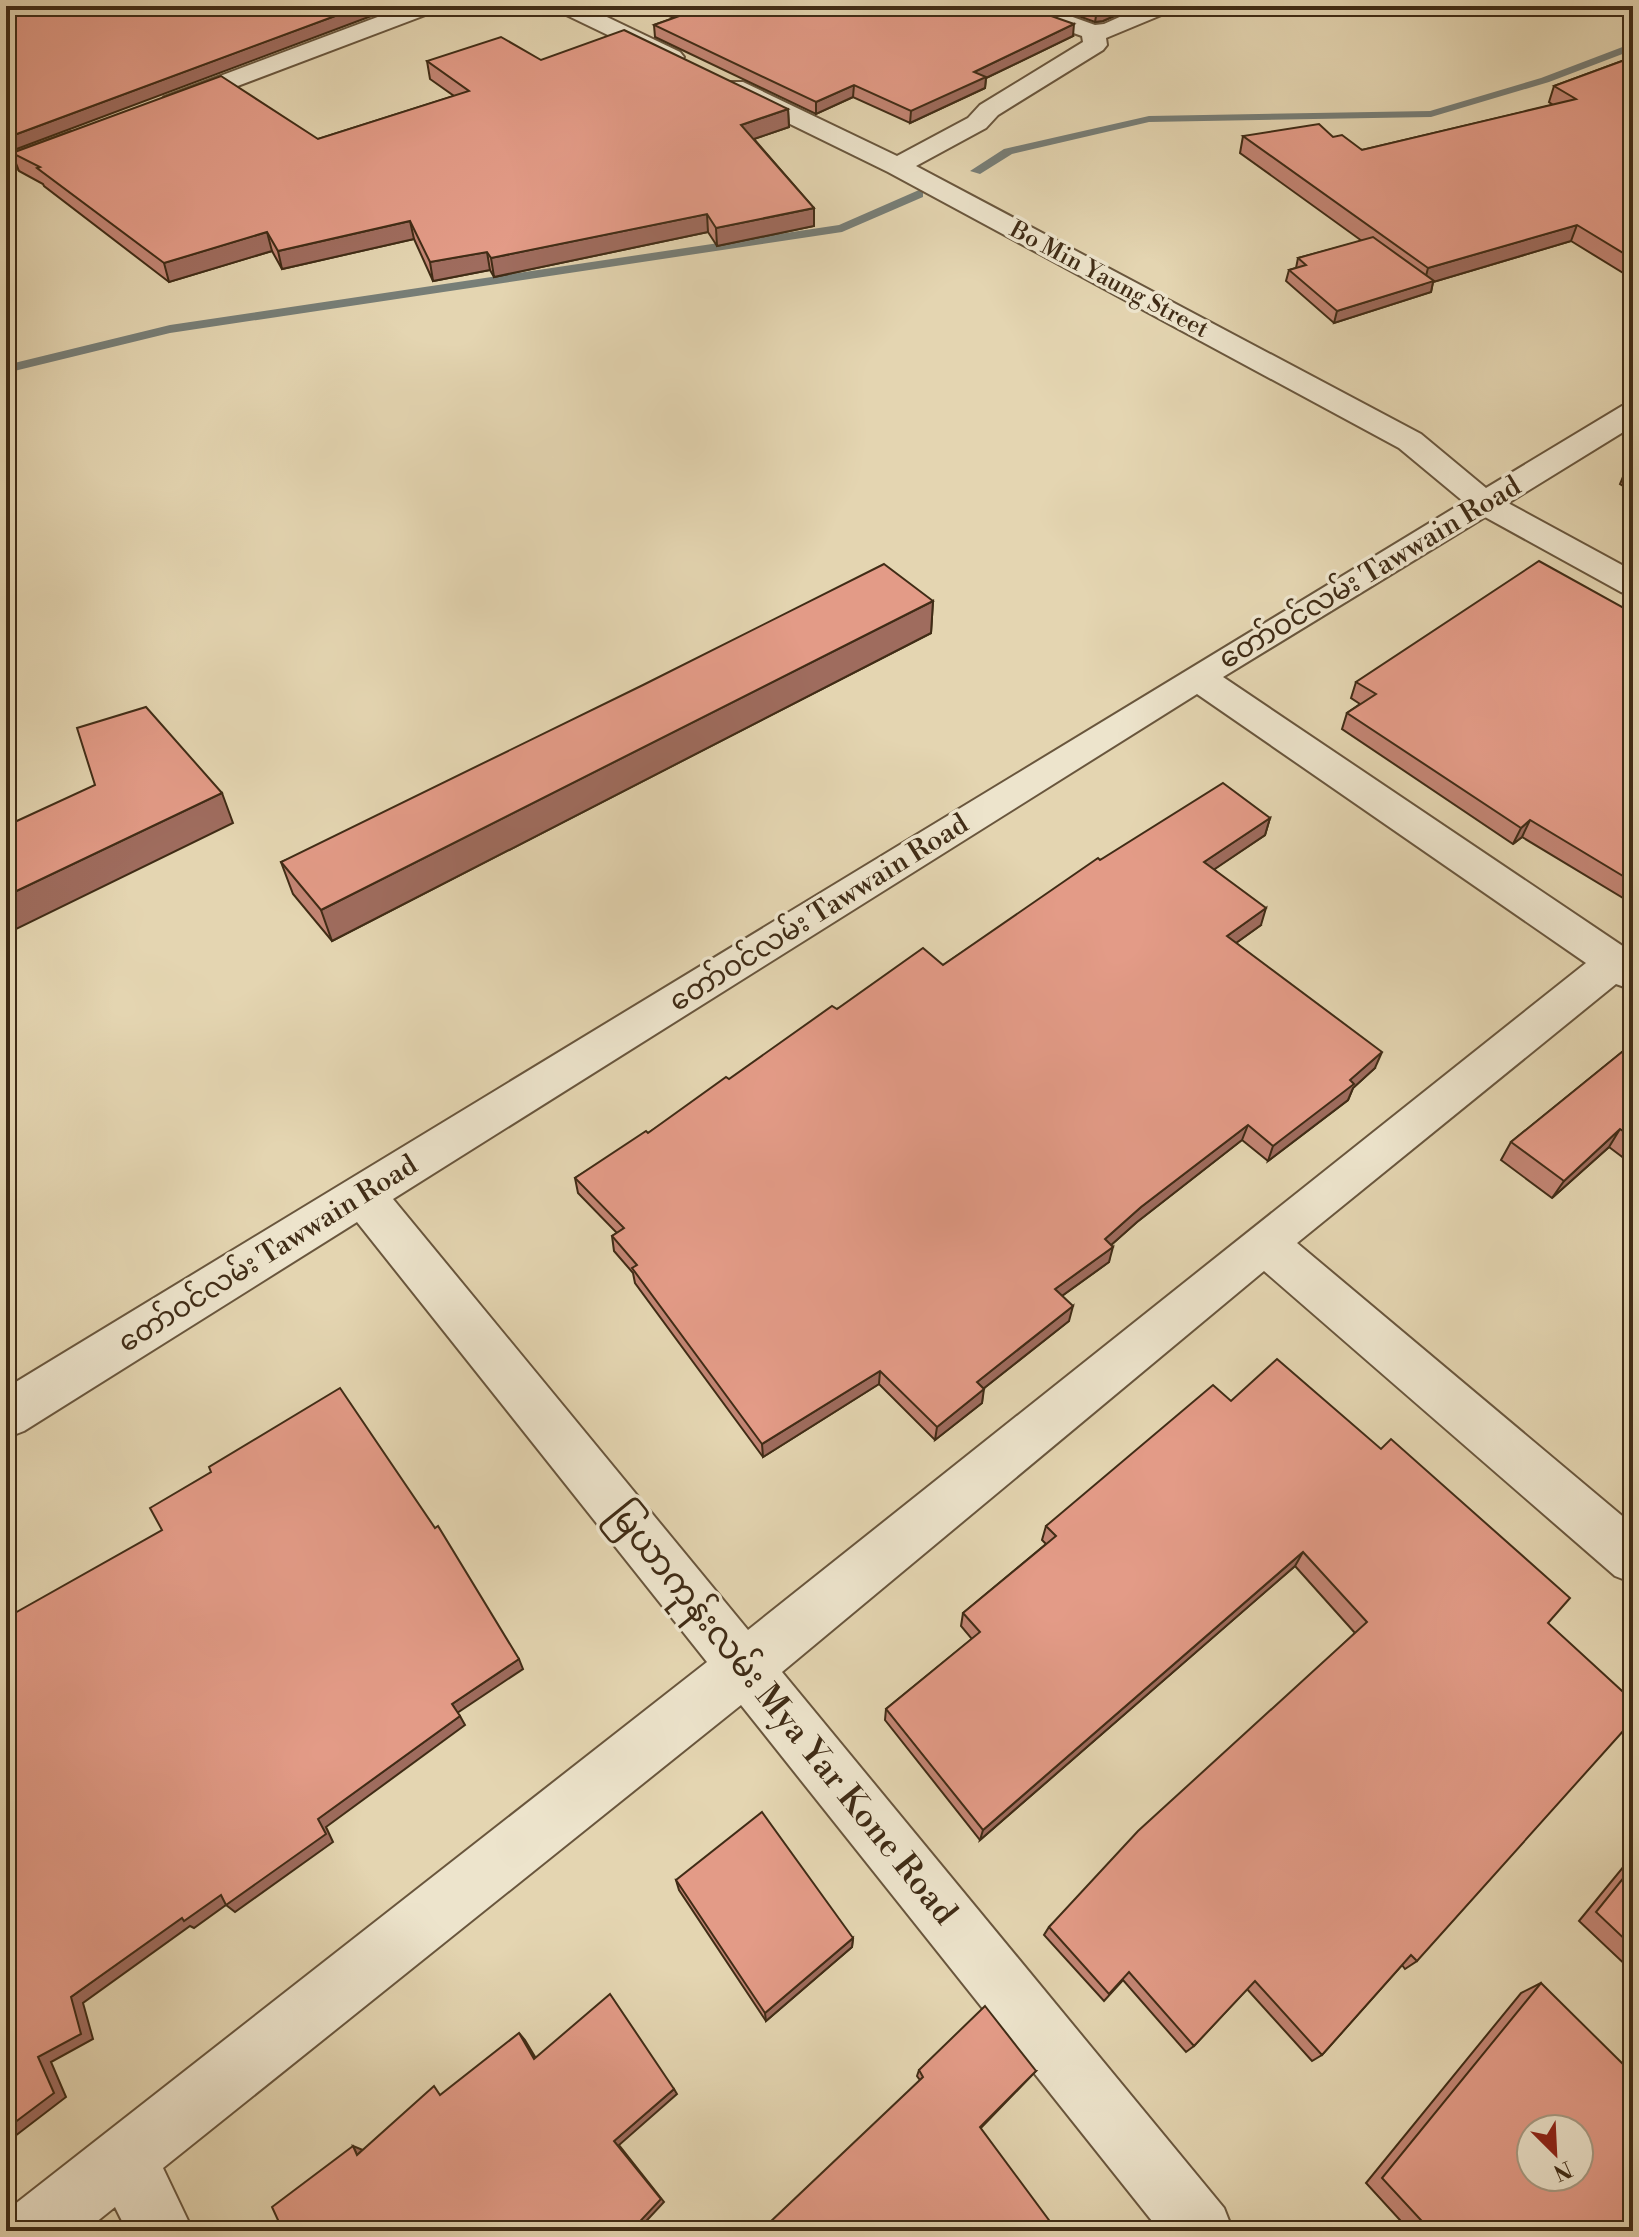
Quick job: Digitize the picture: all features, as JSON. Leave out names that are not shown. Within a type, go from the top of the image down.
[{"type":"street","points":[[152,110],[428,6]]},
{"type":"street","name":"Bo Min Yaung Street","points":[[566,6],[897,166],[1410,441],[1486,504],[1633,585]]},
{"type":"street","points":[[1020,6],[1093,32],[1108,31],[1163,6]]},
{"type":"street","points":[[897,166],[977,123],[989,110],[1095,45],[1093,32]]},
{"type":"street","points":[[6,165],[93,132]]},
{"type":"street","name":"တော်ဝင်လမ်း Tawwain Road","points":[[6,1415],[1198,677],[1633,413]]},
{"type":"street","points":[[33,2231],[744,1668],[1264,1243],[1624,968],[1198,677]]},
{"type":"street","name":"မြယာကုန်းလမ်း Mya Yar Kone Road","points":[[363,1196],[1201,2231]]},
{"type":"street","points":[[1264,1243],[1633,1558]]},
{"type":"street","points":[[124,2158],[161,2231]]},
{"type":"building","points":[[362,6],[6,138],[6,8]]},
{"type":"building","points":[[671,6],[1023,6],[1074,24],[974,72],[986,77],[911,111],[854,85],[816,102],[654,25],[688,13]]},
{"type":"building","points":[[1084,6],[1112,6],[1097,10]]},
{"type":"building","points":[[624,30],[788,109],[741,125],[814,208],[716,228],[707,214],[491,258],[487,252],[430,262],[410,221],[278,251],[267,232],[164,263],[37,168],[40,167],[12,153],[221,76],[318,139],[469,91],[427,61],[501,37],[541,60]]},
{"type":"building","points":[[1633,57],[1633,259],[1577,225],[1428,268],[1243,136],[1319,124],[1333,137],[1342,135],[1362,150],[1576,99],[1554,86]]},
{"type":"building","points":[[1373,237],[1434,281],[1337,311],[1289,270],[1306,265],[1298,258]]},
{"type":"building","points":[[1539,561],[1633,613],[1633,882],[1530,820],[1521,828],[1347,713],[1376,694],[1356,682]]},
{"type":"building","points":[[884,564],[933,601],[321,910],[281,862],[643,685]]},
{"type":"building","points":[[146,707],[222,793],[6,896],[6,826],[95,785],[77,728]]},
{"type":"building","points":[[1223,783],[1270,818],[1204,862],[1266,908],[1227,936],[1382,1052],[1350,1080],[1354,1084],[1273,1146],[1248,1125],[1141,1207],[1105,1239],[1113,1247],[1055,1289],[1073,1306],[977,1382],[984,1389],[937,1427],[880,1371],[762,1444],[632,1268],[637,1265],[612,1236],[624,1228],[575,1178],[646,1131],[648,1133],[726,1077],[729,1079],[832,1006],[837,1009],[923,948],[943,965],[1098,858],[1100,860]]},
{"type":"building","points":[[1633,1043],[1633,1138],[1620,1129],[1564,1181],[1511,1142]]},
{"type":"building","points":[[1277,1359],[1381,1449],[1391,1439],[1570,1598],[1548,1623],[1633,1701],[1633,1720],[1417,1961],[1411,1955],[1322,2055],[1255,1981],[1194,2046],[1129,1972],[1109,1994],[1049,1927],[1138,1831],[1367,1622],[1303,1552],[983,1830],[886,1709],[980,1632],[963,1613],[1056,1536],[1046,1526],[1213,1385],[1231,1401]]},
{"type":"building","points":[[340,1388],[435,1528],[438,1526],[519,1659],[452,1704],[460,1716],[318,1819],[326,1834],[226,1905],[221,1895],[184,1921],[182,1918],[71,1997],[81,2034],[38,2057],[54,2093],[6,2129],[6,1618],[162,1530],[150,1508],[211,1472],[209,1467]]},
{"type":"building","points":[[762,1812],[853,1938],[765,2013],[676,1880]]},
{"type":"building","points":[[1633,1866],[1633,1947],[1596,1912]]},
{"type":"building","points":[[1541,1983],[1633,2074],[1633,2231],[1431,2231],[1382,2178]]},
{"type":"building","points":[[610,1994],[674,2089],[614,2141],[661,2199],[631,2231],[283,2231],[272,2207],[353,2146],[357,2155],[434,2086],[440,2095],[519,2033],[534,2059]]},
{"type":"building","points":[[985,2006],[1036,2071],[980,2127],[1057,2231],[771,2231],[767,2225],[923,2077],[919,2070]]},
{"type":"waterway","points":[[976,171],[1008,151],[1149,119],[1431,114],[1545,80],[1633,46]]},
{"type":"waterway","points":[[6,369],[170,329],[842,228],[919,194]]}]
